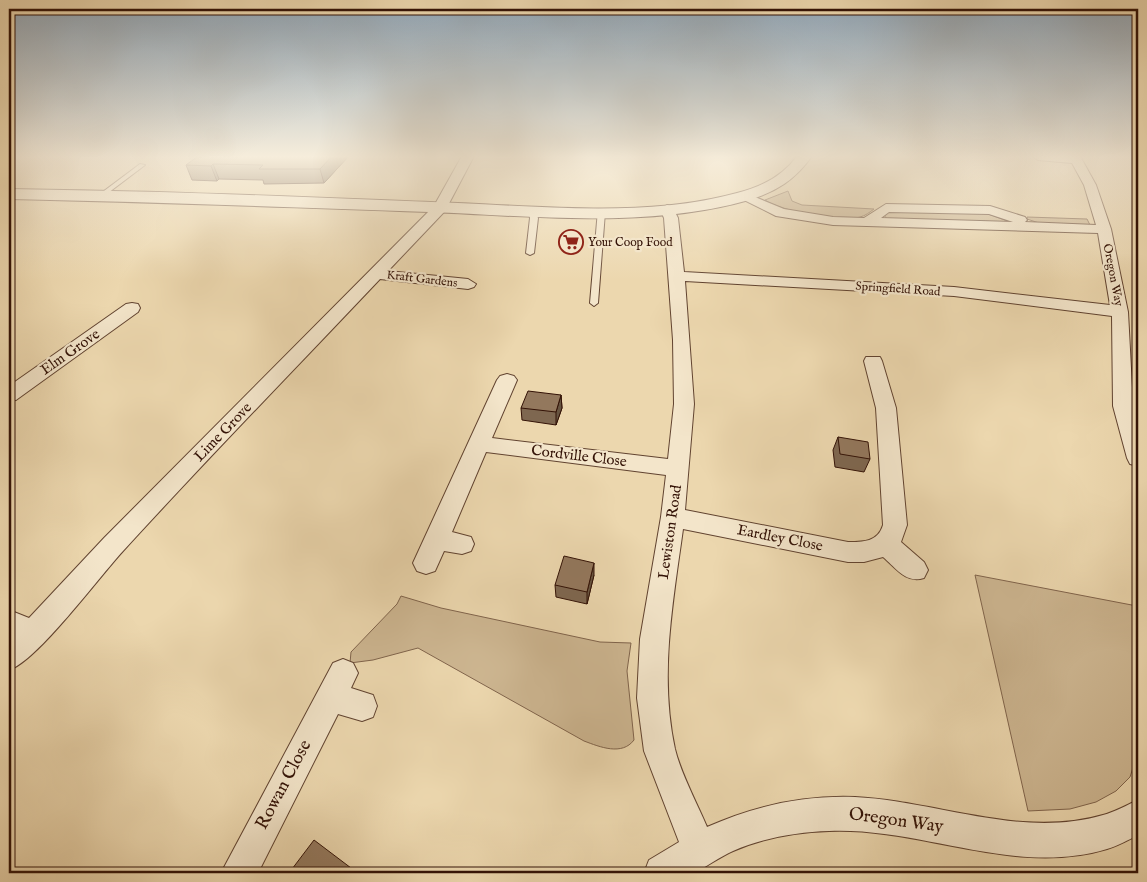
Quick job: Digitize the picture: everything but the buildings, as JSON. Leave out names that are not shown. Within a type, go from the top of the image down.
[{"type":"street","points":[[158,197],[601,212],[667,209],[720,202],[739,197]]},
{"type":"street","name":"Lime Grove","points":[[9,657],[33,634],[113,545],[440,208],[446,197]]},
{"type":"street","points":[[745,197],[772,210],[818,220],[1104,229]]},
{"type":"street","name":"Oregon Way","points":[[1094,197],[1104,229],[1120,312],[1123,406],[1138,458]]},
{"type":"street","name":"Lewiston Road","points":[[667,209],[671,218],[682,340],[684,404],[673,516],[654,639],[652,698],[660,751],[699,849]]},
{"type":"street","name":"Kraft Gardens","points":[[376,274],[468,284]]},
{"type":"street","name":"Springfield Road","points":[[676,276],[916,290],[1046,302],[1120,312]]},
{"type":"street","name":"Elm Grove","points":[[9,395],[132,308]]},
{"type":"street","points":[[873,361],[886,408],[895,525],[894,533],[886,544],[915,570]]},
{"type":"street","points":[[426,563],[507,380]]},
{"type":"street","name":"Cordville Close","points":[[480,444],[679,468]]},
{"type":"street","name":"Eardley Close","points":[[673,516],[848,552],[869,552],[886,544]]},
{"type":"street","points":[[437,540],[462,544]]},
{"type":"street","points":[[9,622],[33,634]]},
{"type":"street","name":"Rowan Close","points":[[239,873],[337,685],[362,706]]},
{"type":"street","name":"Oregon Way","points":[[662,873],[699,849],[734,832],[775,820],[815,814],[857,814],[992,835],[1047,840],[1093,835],[1114,830],[1138,817]]},
{"type":"lane","points":[[530,253],[534,218],[532,210]]},
{"type":"lane","points":[[594,303],[601,212]]},
{"type":"shaded area","points":[[772,197],[790,197],[792,201],[802,205],[874,209],[867,214],[852,218],[826,217],[797,212],[765,200]]},
{"type":"shaded area","points":[[889,211],[983,212],[1010,222],[887,219],[884,215]]},
{"type":"shaded area","points":[[1027,217],[1087,219],[1090,225],[1042,224],[1027,219]]},
{"type":"shaded area","points":[[975,575],[1137,606],[1138,752],[1130,777],[1116,791],[1096,802],[1070,809],[1028,811]]},
{"type":"shaded area","points":[[401,596],[441,608],[600,642],[631,643],[627,671],[634,740],[629,745],[617,749],[604,748],[584,741],[418,648],[373,660],[350,663],[351,652],[397,604]]},
{"type":"place","name":"Your Coop Food","points":[[571,242]]}]
